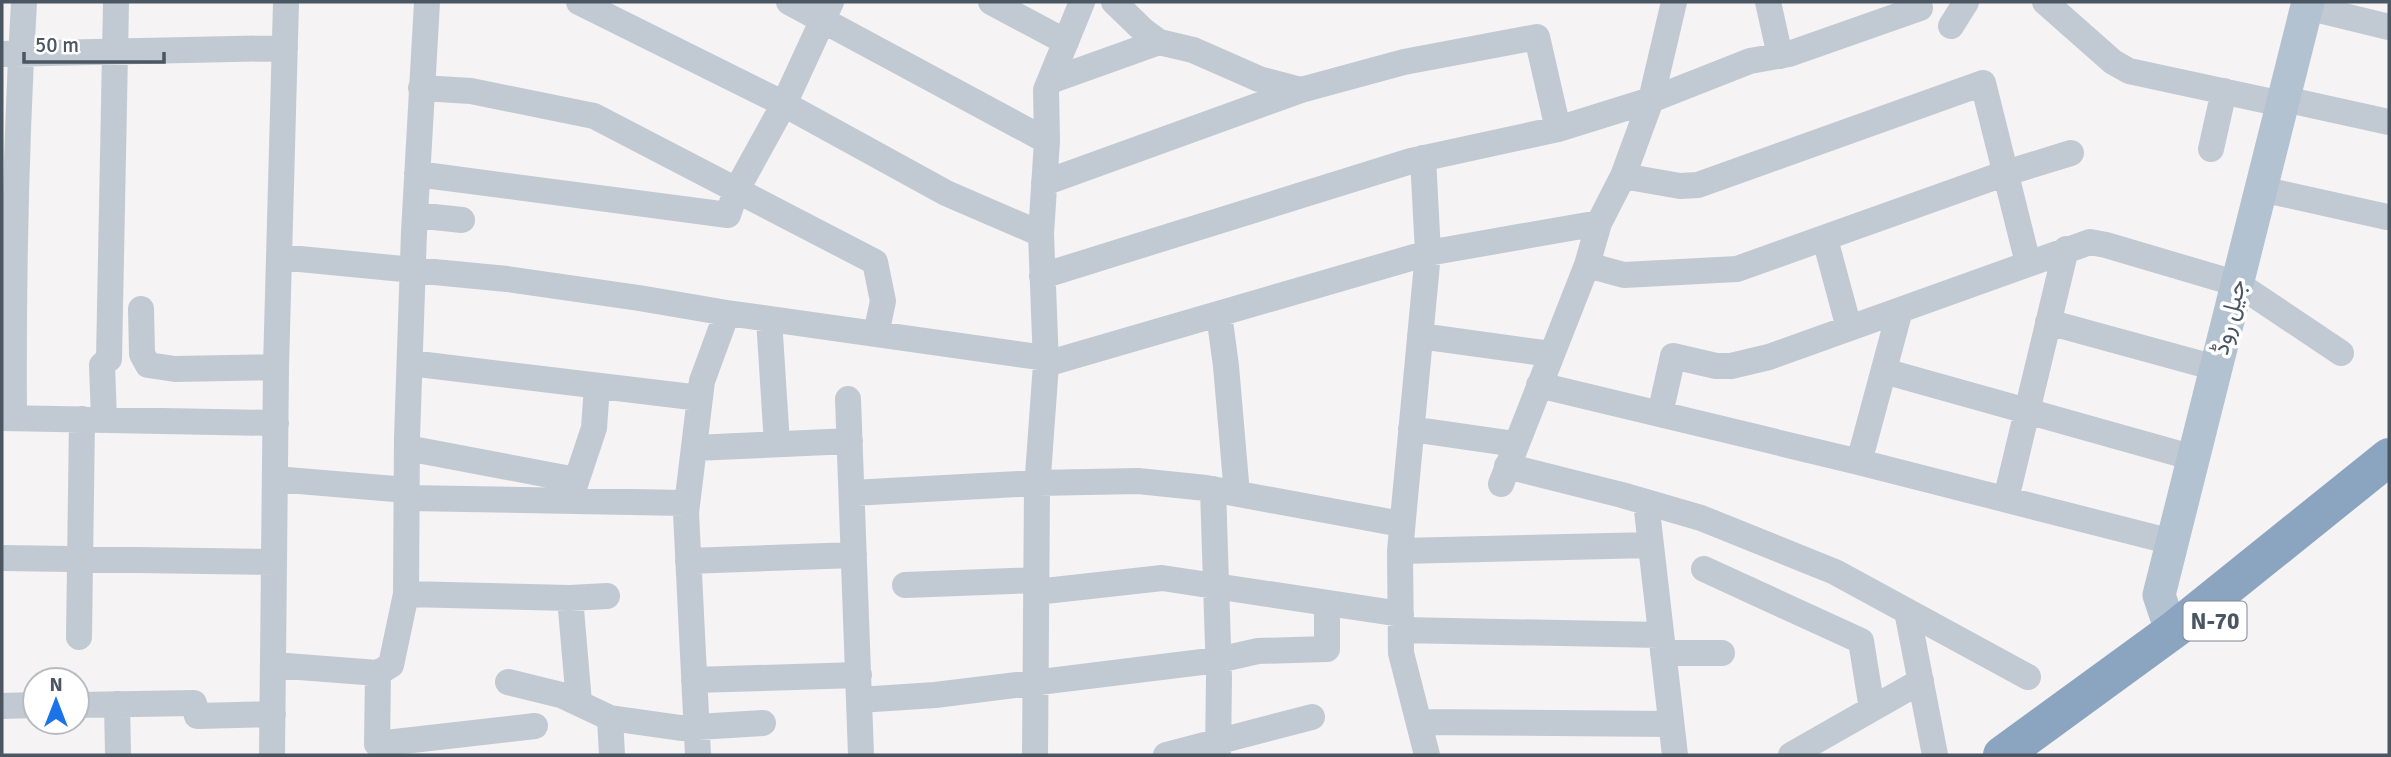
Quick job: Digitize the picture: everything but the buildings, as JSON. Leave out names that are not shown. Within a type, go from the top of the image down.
[{"type":"highway","name":"N-70","points":[[2002,755],[2175,629],[2389,457]]},
{"type":"highway","name":"N-70","points":[[2037,755],[2189,642],[2389,480]]},
{"type":"main road","name":"جیل روڈ","points":[[2175,629],[2166,617],[2158,595],[2307,4]]},
{"type":"street","points":[[24,2],[11,54],[14,225],[8,418],[276,423]]},
{"type":"street","points":[[79,637],[80,559],[93,420],[102,365],[109,359],[116,2]]},
{"type":"street","points":[[272,755],[276,367],[286,2]]},
{"type":"street","points":[[273,665],[378,673],[391,665],[406,594],[407,449],[413,269],[427,2]]},
{"type":"street","points":[[579,2],[784,104],[946,193],[1041,234]]},
{"type":"street","points":[[789,2],[827,11],[1047,141]]},
{"type":"street","points":[[991,2],[1066,42]]},
{"type":"street","points":[[1035,755],[1037,483],[1046,361],[1041,234],[1047,141],[1046,90],[1082,2]]},
{"type":"street","points":[[1114,2],[1159,42],[1193,50],[1259,79],[1301,90]]},
{"type":"street","points":[[1508,465],[1587,265],[1599,223],[1623,176],[1651,100],[1674,2]]},
{"type":"street","points":[[1768,2],[1780,56]]},
{"type":"street","points":[[1951,26],[1966,2]]},
{"type":"street","points":[[2045,2],[2113,62],[2129,71],[2389,122]]},
{"type":"street","points":[[2307,4],[2389,27]]},
{"type":"street","points":[[1042,276],[1423,158],[1558,129],[1651,100],[1750,61],[1780,56],[1834,40],[1920,8]]},
{"type":"street","points":[[417,174],[728,215],[737,191],[784,104],[827,11]]},
{"type":"street","points":[[1044,183],[1301,90],[1404,62],[1537,37],[1558,129]]},
{"type":"street","points":[[1050,82],[1159,42]]},
{"type":"street","points":[[11,54],[285,48]]},
{"type":"street","points":[[1623,176],[1680,186],[1698,185],[1983,83],[2028,263]]},
{"type":"street","points":[[421,88],[471,91],[594,116],[874,262],[883,301],[876,334]]},
{"type":"street","points":[[2211,149],[2224,91]]},
{"type":"street","points":[[1587,265],[1624,275],[1737,269],[2006,173],[2071,153]]},
{"type":"street","points":[[1423,158],[1428,253],[1400,551],[1402,653],[1427,755]]},
{"type":"street","points":[[2261,189],[2388,217]]},
{"type":"street","points":[[415,215],[461,220]]},
{"type":"street","points":[[279,257],[413,269],[626,296],[1046,361],[1428,253],[1599,223]]},
{"type":"street","points":[[1825,239],[1849,328]]},
{"type":"street","points":[[1660,414],[1673,356],[1716,366],[1731,366],[1769,357],[2090,242],[2238,284],[2341,353]]},
{"type":"street","points":[[2006,499],[2066,249]]},
{"type":"street","points":[[141,309],[142,354],[148,365],[175,369],[276,367]]},
{"type":"street","points":[[1859,461],[1900,310]]},
{"type":"street","points":[[698,755],[686,503],[702,381],[727,313]]},
{"type":"street","points":[[1218,748],[1216,585],[1225,492],[1226,366],[1219,314]]},
{"type":"street","points":[[769,319],[776,444]]},
{"type":"street","points":[[2048,322],[2216,368]]},
{"type":"street","points":[[1420,336],[1551,354]]},
{"type":"street","points":[[410,363],[700,398]]},
{"type":"street","points":[[1884,371],[2194,457]]},
{"type":"street","points":[[1539,385],[1859,461],[2172,542]]},
{"type":"street","points":[[573,491],[594,428],[597,386]]},
{"type":"street","points":[[848,399],[861,755]]},
{"type":"street","points":[[1411,429],[1508,465],[1701,518],[1835,572],[2028,677]]},
{"type":"street","points":[[695,447],[850,441]]},
{"type":"street","points":[[407,449],[573,491]]},
{"type":"street","points":[[275,479],[407,494],[573,491],[686,503]]},
{"type":"street","points":[[852,493],[1037,483],[1138,481],[1225,492],[1402,524]]},
{"type":"street","points":[[1646,502],[1675,755]]},
{"type":"street","points":[[1400,551],[1651,545]]},
{"type":"street","points":[[688,561],[854,555]]},
{"type":"street","points":[[2,558],[274,562]]},
{"type":"street","points":[[1704,569],[1861,641],[1872,709]]},
{"type":"street","points":[[905,585],[1036,586],[1162,578],[1327,603],[1401,622],[1662,644],[1722,653]]},
{"type":"street","points":[[406,594],[570,598],[607,596]]},
{"type":"street","points":[[570,598],[579,702]]},
{"type":"street","points":[[694,680],[859,688],[935,695],[1218,660],[1258,651],[1327,649],[1327,603]]},
{"type":"street","points":[[1907,611],[1936,755]]},
{"type":"street","points":[[378,673],[377,744],[535,726]]},
{"type":"street","points":[[1791,755],[1921,681]]},
{"type":"street","points":[[508,682],[561,695],[610,718],[681,728],[763,723]]},
{"type":"street","points":[[91,705],[194,703],[197,716],[273,714]]},
{"type":"street","points":[[117,704],[118,755]]},
{"type":"street","points":[[2,706],[21,705]]},
{"type":"street","points":[[1166,755],[1218,748],[1312,717]]},
{"type":"street","points":[[610,718],[612,755]]},
{"type":"street","points":[[1419,722],[1671,724]]}]
